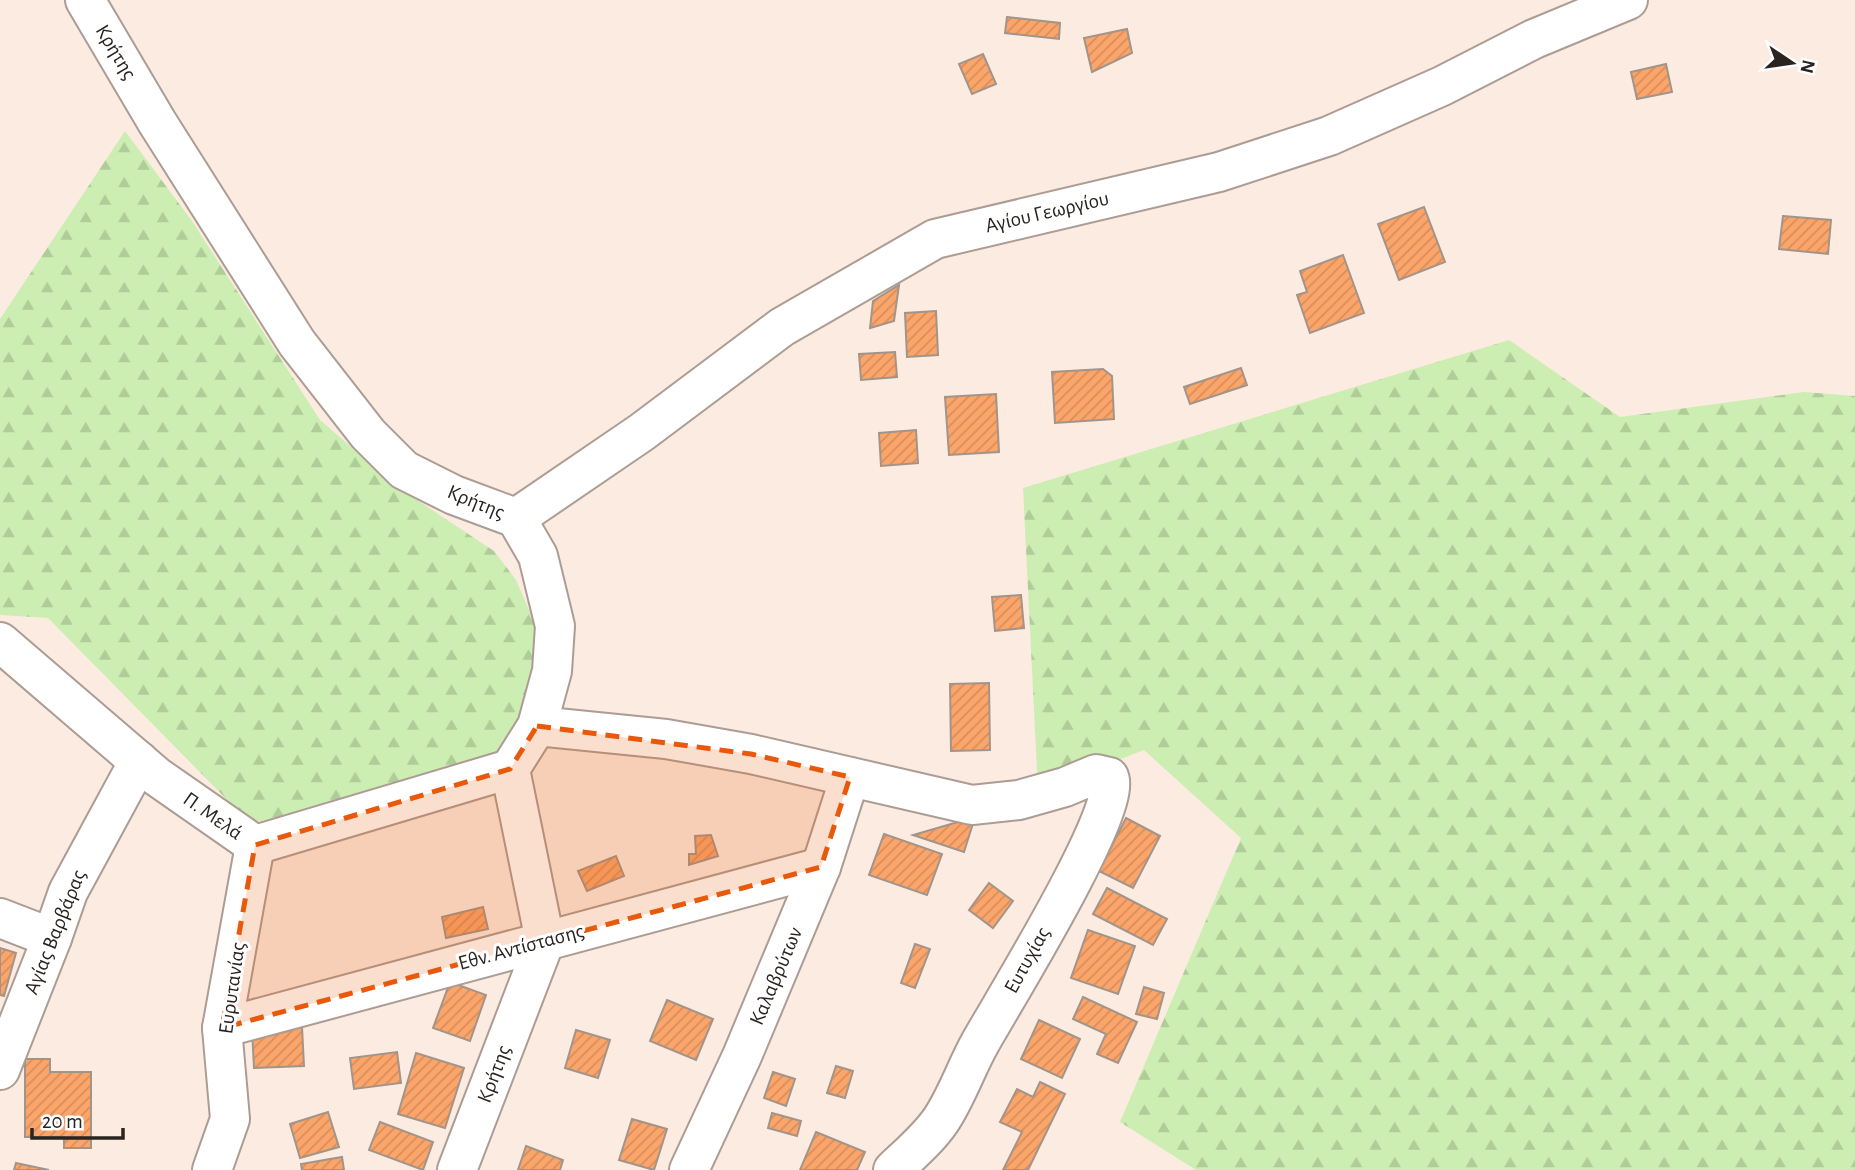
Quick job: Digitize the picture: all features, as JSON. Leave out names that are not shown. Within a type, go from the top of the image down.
[{"type":"street","name":"Κρήτης","points":[[85,0],[297,343],[368,434],[404,470],[454,495],[516,518],[538,556],[555,626],[552,671],[537,726],[510,769]]},
{"type":"street","name":"Αγίου Γεωργίου","points":[[516,518],[642,432],[782,327],[934,239],[1219,172],[1329,136],[1442,86],[1534,39],[1628,0]]},
{"type":"street","name":"Π. Μελά","points":[[0,642],[139,761],[255,845],[510,769]]},
{"type":"street","points":[[537,726],[666,739],[751,754],[850,777]]},
{"type":"street","name":"Αγίας Βαρβάρας","points":[[0,1070],[68,892],[139,761]]},
{"type":"street","points":[[510,769],[545,940]]},
{"type":"street","name":"Ευτυχίας","points":[[850,777],[972,805],[1019,800],[1065,787],[1097,774],[1109,777],[1111,782],[1106,808],[1084,857],[979,1045],[942,1118],[927,1138],[893,1170]]},
{"type":"street","name":"Καλαβρύτων","points":[[689,1170],[742,1056],[821,867],[850,777]]},
{"type":"street","name":"Ευρυτανίας","points":[[212,1170],[230,1119],[222,1028],[255,845]]},
{"type":"street","name":"Εθν. Αντίστασης","points":[[222,1028],[821,867]]},
{"type":"street","points":[[0,918],[52,938]]},
{"type":"street","name":"Κρήτης","points":[[457,1170],[545,940]]},
{"type":"highlighted area","points":[[537,726],[751,754],[850,777],[821,867],[222,1028],[255,845],[510,769]]},
{"type":"green space","points":[[125,131],[192,221],[320,420],[399,488],[494,551],[516,580],[536,626],[533,716],[500,755],[371,800],[250,823],[48,618],[0,615],[0,319]]},
{"type":"green space","points":[[1509,340],[1620,417],[1804,392],[1855,396],[1855,1170],[1196,1170],[1120,1122],[1241,838],[1144,750],[1038,791],[1023,488]]},
{"type":"building","points":[[1007,17],[1060,23],[1059,39],[1005,33]]},
{"type":"building","points":[[1127,29],[1132,53],[1092,72],[1084,38]]},
{"type":"building","points":[[983,54],[996,84],[972,94],[959,64]]},
{"type":"building","points":[[1666,64],[1672,92],[1637,99],[1631,72]]},
{"type":"building","points":[[1424,207],[1445,262],[1399,280],[1378,224]]},
{"type":"building","points":[[1783,216],[1831,220],[1828,254],[1779,249]]},
{"type":"building","points":[[1343,255],[1364,313],[1310,333],[1297,295],[1307,292],[1300,271]]},
{"type":"building","points":[[899,285],[894,321],[870,328],[873,301]]},
{"type":"building","points":[[936,311],[938,355],[907,357],[905,313]]},
{"type":"building","points":[[895,352],[897,377],[861,380],[859,354]]},
{"type":"building","points":[[1241,368],[1247,385],[1190,404],[1184,387]]},
{"type":"building","points":[[1103,369],[1112,376],[1114,419],[1055,423],[1052,372]]},
{"type":"building","points":[[996,394],[999,452],[949,455],[945,397]]},
{"type":"building","points":[[916,430],[918,463],[881,466],[879,433]]},
{"type":"building","points":[[1021,595],[1024,628],[995,631],[992,597]]},
{"type":"building","points":[[989,683],[990,750],[951,751],[950,684]]},
{"type":"building","points":[[975,817],[964,852],[913,835]]},
{"type":"building","points":[[1126,818],[1160,836],[1133,888],[1099,871]]},
{"type":"building","points":[[884,834],[942,854],[927,895],[869,875]]},
{"type":"building","points":[[711,835],[718,856],[689,865],[689,854],[696,854],[695,836]]},
{"type":"building","points":[[616,856],[624,876],[587,891],[578,871]]},
{"type":"building","points":[[989,883],[1013,901],[993,928],[969,910]]},
{"type":"building","points":[[1107,888],[1167,919],[1153,945],[1093,914]]},
{"type":"building","points":[[483,907],[488,929],[446,938],[442,917]]},
{"type":"building","points":[[1088,930],[1135,946],[1118,994],[1071,978]]},
{"type":"building","points":[[915,944],[930,949],[915,988],[901,983]]},
{"type":"building","points":[[0,948],[16,953],[4,996],[0,995]]},
{"type":"building","points":[[450,982],[486,995],[470,1041],[433,1028]]},
{"type":"building","points":[[1144,987],[1164,993],[1157,1019],[1136,1014]]},
{"type":"building","points":[[1083,997],[1137,1022],[1118,1063],[1097,1054],[1106,1034],[1073,1019]]},
{"type":"building","points":[[667,1000],[713,1019],[696,1060],[650,1041]]},
{"type":"building","points":[[1039,1020],[1080,1039],[1062,1078],[1021,1059]]},
{"type":"building","points":[[302,1027],[304,1066],[254,1068],[252,1029]]},
{"type":"building","points":[[576,1030],[610,1040],[598,1078],[565,1068]]},
{"type":"building","points":[[397,1052],[401,1083],[354,1089],[350,1058]]},
{"type":"building","points":[[416,1053],[464,1068],[445,1128],[398,1114]]},
{"type":"building","points":[[25,1059],[50,1059],[50,1072],[91,1072],[91,1148],[64,1148],[64,1137],[25,1137]]},
{"type":"building","points":[[836,1066],[853,1071],[845,1098],[827,1093]]},
{"type":"building","points":[[773,1072],[795,1079],[786,1106],[764,1098]]},
{"type":"building","points":[[1040,1082],[1065,1094],[1028,1170],[1003,1170],[1022,1132],[1000,1122],[1017,1089],[1033,1097]]},
{"type":"building","points":[[328,1112],[339,1147],[300,1158],[290,1124]]},
{"type":"building","points":[[772,1113],[801,1121],[797,1136],[768,1128]]},
{"type":"building","points":[[632,1119],[667,1129],[654,1170],[619,1160]]},
{"type":"building","points":[[380,1122],[433,1142],[423,1170],[369,1150]]},
{"type":"building","points":[[816,1132],[865,1152],[857,1170],[800,1170]]},
{"type":"building","points":[[526,1146],[563,1160],[560,1170],[518,1170]]},
{"type":"building","points":[[342,1157],[344,1170],[302,1170],[301,1164]]},
{"type":"building","points":[[16,1163],[49,1170],[14,1170]]}]
